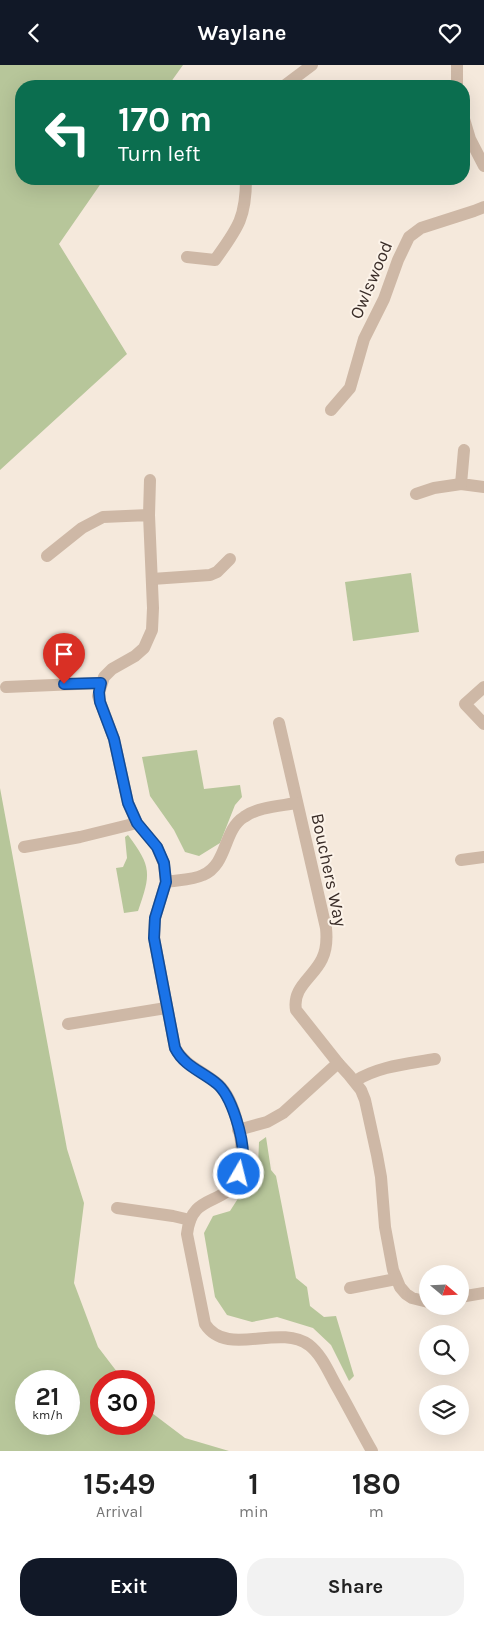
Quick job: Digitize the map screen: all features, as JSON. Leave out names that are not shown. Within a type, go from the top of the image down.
[{"type":"street","points":[[292,80],[312,65]]},
{"type":"street","points":[[457,65],[457,80]]},
{"type":"street","points":[[470,135],[484,166]]},
{"type":"street","points":[[187,257],[215,260],[234,233],[241,217],[245,201],[246,185]]},
{"type":"street","name":"Owlswood","points":[[331,410],[350,388],[364,339],[384,299],[401,252],[409,237],[421,228],[484,207]]},
{"type":"street","points":[[461,485],[464,450]]},
{"type":"street","points":[[150,479],[149,515],[153,621],[148,643],[134,656],[112,669],[101,683],[99,692],[100,702],[114,739],[128,803],[137,823],[157,847],[164,863],[166,882],[155,918],[154,938],[173,1042],[184,1062],[224,1090],[229,1099],[238,1130],[243,1158],[235,1182],[225,1194],[196,1209],[190,1220],[187,1234],[205,1324],[214,1334],[225,1339],[288,1338],[305,1343],[311,1347],[326,1367],[372,1451]]},
{"type":"street","points":[[416,494],[434,488],[461,485],[484,487]]},
{"type":"street","points":[[47,556],[82,528],[103,517],[149,515]]},
{"type":"street","points":[[152,579],[210,575],[217,572],[230,559]]},
{"type":"street","points":[[6,687],[101,683]]},
{"type":"street","points":[[484,687],[465,704],[484,724]]},
{"type":"street","name":"Bouchers Way","points":[[278,723],[327,939],[323,957],[298,991],[295,1003],[299,1016],[361,1089],[377,1155],[381,1177],[385,1227],[396,1279],[400,1287],[412,1299],[419,1300]]},
{"type":"street","points":[[166,882],[196,877],[209,872],[222,856],[232,833],[244,816],[296,803]]},
{"type":"street","points":[[24,847],[80,837],[137,823]]},
{"type":"street","points":[[461,860],[484,857]]},
{"type":"street","points":[[68,1024],[166,1008]]},
{"type":"street","points":[[355,1081],[378,1069],[435,1059]]},
{"type":"street","points":[[238,1130],[267,1122],[283,1113],[338,1063]]},
{"type":"street","points":[[117,1208],[190,1220]]},
{"type":"street","points":[[350,1288],[396,1279]]},
{"type":"street","points":[[469,1296],[484,1293]]},
{"type":"green space","points":[[0,65],[183,65],[172,80],[15,80],[15,185],[100,185],[59,244],[127,354],[0,470]]},
{"type":"green space","points":[[411,573],[419,632],[353,641],[345,582]]},
{"type":"green space","points":[[197,750],[204,789],[240,785],[242,797],[235,805],[220,843],[199,856],[185,852],[174,830],[150,796],[142,757]]},
{"type":"green space","points":[[0,788],[67,1149],[84,1203],[74,1283],[98,1347],[116,1370],[90,1370],[90,1435],[155,1435],[155,1415],[185,1438],[229,1451],[0,1451]]},
{"type":"green space","points":[[128,835],[142,855],[147,871],[147,879],[138,911],[124,913],[116,868],[123,867],[127,858],[125,837]]},
{"type":"green space","points":[[266,1137],[271,1170],[276,1176],[296,1278],[307,1287],[310,1306],[324,1317],[336,1316],[354,1376],[349,1381],[331,1345],[313,1328],[277,1317],[252,1322],[227,1315],[215,1297],[204,1233],[213,1216],[230,1211],[258,1167],[259,1142]]},
{"type":"route","points":[[64,684],[101,683],[98,696],[114,739],[128,803],[137,823],[157,847],[164,863],[166,882],[155,918],[154,938],[175,1048],[184,1062],[216,1083],[224,1090],[229,1099],[242,1149],[243,1158],[239,1174]]}]
